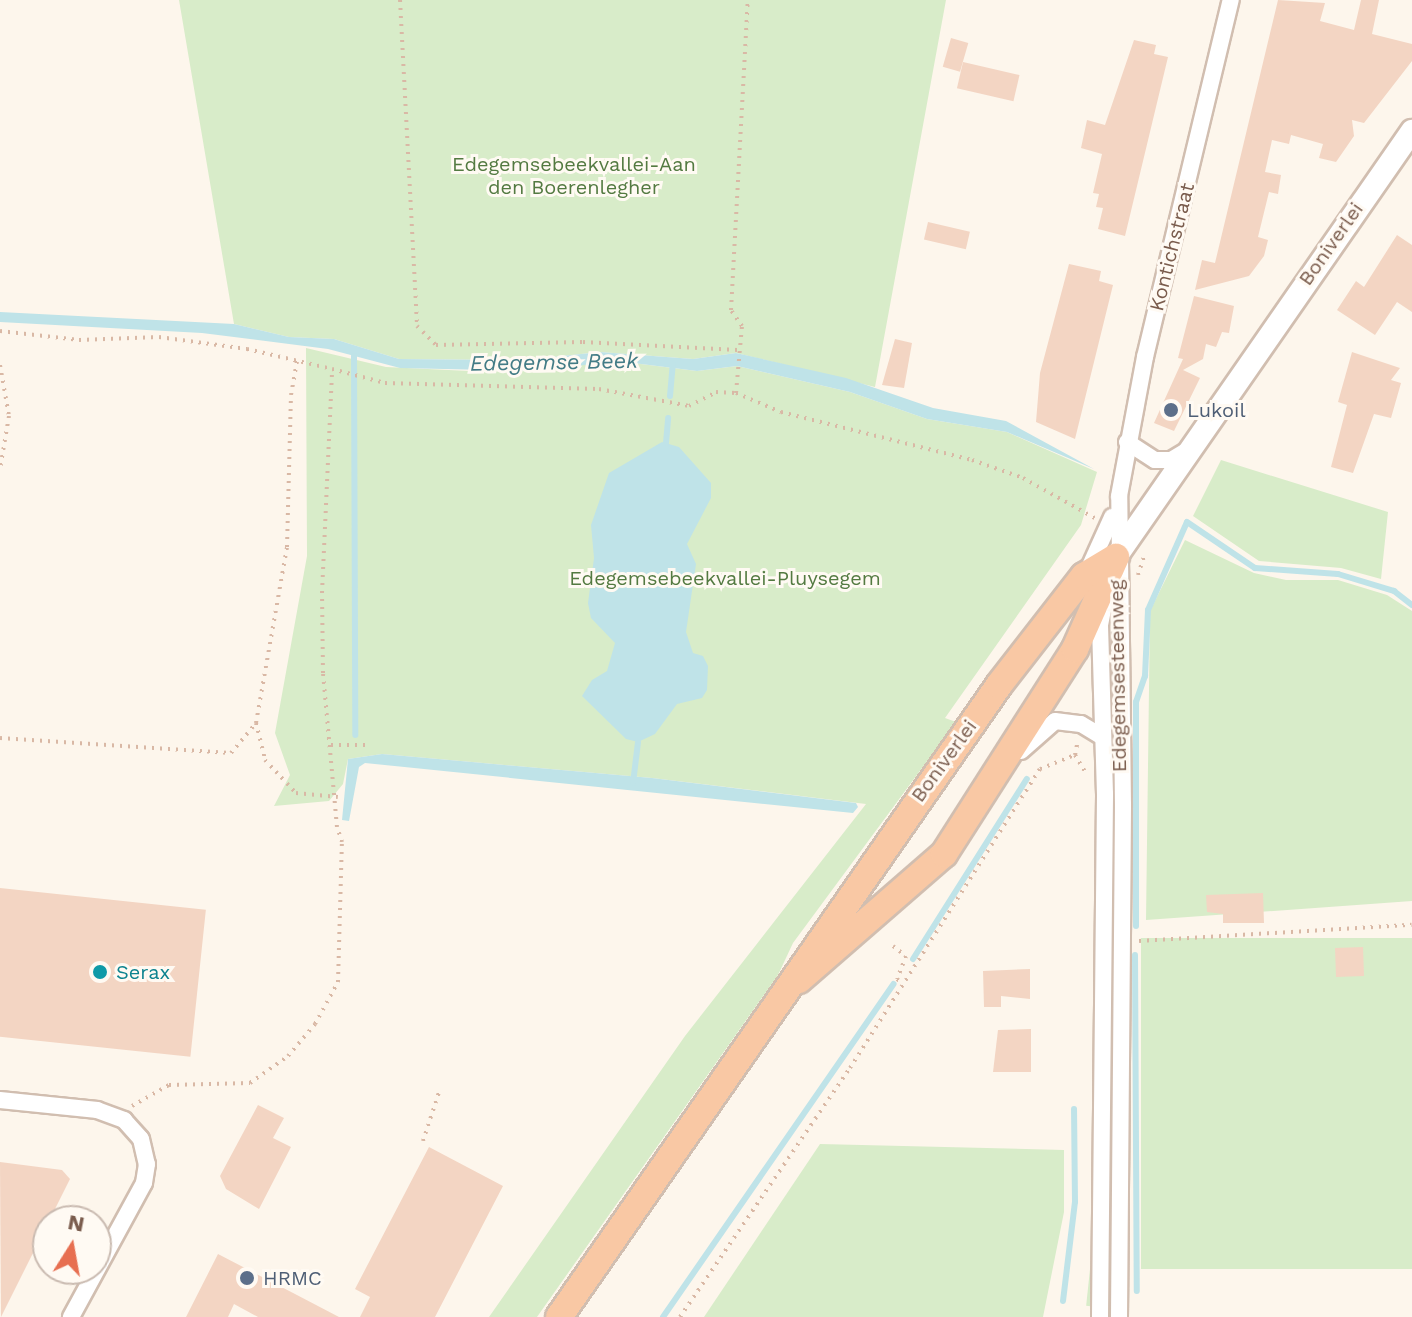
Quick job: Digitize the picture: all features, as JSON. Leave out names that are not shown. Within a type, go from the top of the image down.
[{"type":"highway","name":"Boniverlei","points":[[559,1317],[793,984],[905,814],[1084,576],[1116,557]]},
{"type":"highway","name":"Boniverlei","points":[[793,984],[944,854],[1075,649],[1116,557]]},
{"type":"main road","name":"Boniverlei","points":[[1116,557],[1412,131]]},
{"type":"street","name":"Kontichstraat","points":[[1116,557],[1119,496],[1127,442],[1231,0]]},
{"type":"street","points":[[1127,442],[1155,460],[1171,460],[1191,449]]},
{"type":"street","name":"Kontichstraat","points":[[1084,576],[1103,546],[1119,496]]},
{"type":"street","name":"Edegemsesteenweg","points":[[1100,1317],[1105,809],[1100,625],[1116,557]]},
{"type":"street","name":"Edegemsesteenweg","points":[[1116,557],[1122,942],[1119,1317]]},
{"type":"street","name":"Boniverlei","points":[[997,775],[1055,721],[1081,724]]},
{"type":"street","points":[[1081,724],[1101,736]]},
{"type":"street","points":[[0,1100],[97,1110],[118,1118],[141,1139],[147,1164],[144,1183],[71,1317]]},
{"type":"path","points":[[400,0],[417,326],[436,345],[583,342],[738,352]]},
{"type":"path","points":[[736,393],[742,326],[731,310],[748,0]]},
{"type":"path","points":[[0,331],[79,340],[159,337],[297,361],[332,369],[347,377],[471,389],[599,389],[689,406],[716,392],[736,393],[781,412],[972,460],[1023,478],[1097,519]]},
{"type":"path","points":[[297,361],[291,395],[287,547],[256,723],[265,760],[296,793],[338,797]]},
{"type":"path","points":[[0,365],[9,416],[0,469]]},
{"type":"path","points":[[118,1118],[144,1096],[169,1085],[250,1083],[288,1056],[315,1024],[338,982],[342,958],[338,797],[331,745],[322,593],[332,369]]},
{"type":"path","points":[[0,738],[231,753],[256,723]]},
{"type":"path","points":[[680,1317],[1040,769],[1075,755],[1081,724]]},
{"type":"path","points":[[331,745],[367,745]]},
{"type":"path","points":[[1122,942],[1412,925]]},
{"type":"path","points":[[893,946],[906,956],[897,979],[902,983]]},
{"type":"path","points":[[423,1141],[439,1092]]},
{"type":"green space","name":"Edegemsebeekvallei-Aan den Boerenlegher","points":[[179,0],[946,0],[875,387],[736,353],[693,359],[600,352],[524,360],[399,359],[334,339],[289,337],[234,324]]},
{"type":"green space","name":"Edegemsebeekvallei-Pluysegem","points":[[306,348],[386,367],[490,372],[617,361],[697,371],[737,366],[850,392],[927,419],[1007,432],[1097,472],[1081,525],[945,718],[956,722],[793,943],[778,975],[537,1317],[489,1317],[685,1036],[866,804],[652,778],[382,754],[348,759],[343,784],[329,801],[274,806],[290,775],[275,733],[307,556]]},
{"type":"green space","points":[[1221,460],[1388,512],[1381,579],[1341,568],[1259,561],[1193,516]]},
{"type":"green space","points":[[1185,540],[1254,573],[1286,580],[1338,580],[1387,595],[1412,611],[1412,901],[1146,920],[1150,611]]},
{"type":"green space","points":[[1109,795],[1117,805],[1118,928],[1109,928]]},
{"type":"green space","points":[[1141,938],[1412,938],[1412,1269],[1141,1269]]},
{"type":"green space","points":[[1108,1098],[1117,1099],[1095,1307],[1086,1306]]},
{"type":"green space","points":[[820,1144],[1064,1150],[1064,1212],[1043,1317],[704,1317]]},
{"type":"water","name":"Edegemse Beek","points":[[0,312],[234,324],[289,337],[334,339],[399,359],[524,360],[600,352],[693,359],[736,353],[846,378],[933,408],[1006,421],[1094,469],[1007,432],[927,419],[850,392],[737,366],[697,371],[617,361],[535,371],[400,368],[328,349],[202,333],[0,322]]},
{"type":"water","points":[[662,442],[679,447],[711,483],[711,498],[687,544],[696,564],[686,632],[693,653],[703,656],[708,666],[707,690],[702,698],[677,704],[655,734],[638,742],[626,739],[582,696],[592,680],[607,671],[615,643],[591,618],[588,603],[594,558],[591,525],[609,473]]},
{"type":"water","points":[[382,754],[652,778],[856,803],[858,807],[853,813],[365,763],[359,767],[349,821],[342,820],[348,759]]},
{"type":"building","points":[[1278,0],[1325,3],[1320,21],[1354,30],[1361,0],[1379,0],[1372,34],[1412,44],[1412,61],[1364,123],[1352,120],[1354,136],[1336,162],[1319,158],[1323,144],[1291,135],[1289,144],[1272,140],[1265,172],[1281,175],[1278,194],[1269,192],[1258,237],[1268,240],[1264,256],[1249,276],[1195,290],[1202,260],[1215,263]]},
{"type":"building","points":[[951,38],[968,43],[960,72],[943,67]]},
{"type":"building","points":[[1134,40],[1156,45],[1154,54],[1168,57],[1125,236],[1098,229],[1103,208],[1096,207],[1099,194],[1093,193],[1102,154],[1081,148],[1087,120],[1105,125]]},
{"type":"building","points":[[963,62],[1020,75],[1013,101],[957,88]]},
{"type":"building","points":[[928,222],[970,232],[966,249],[924,240]]},
{"type":"building","points":[[1397,235],[1412,245],[1412,312],[1397,302],[1375,335],[1337,310],[1356,281],[1364,287]]},
{"type":"building","points":[[1069,264],[1101,271],[1099,281],[1113,285],[1075,439],[1036,422],[1040,373]]},
{"type":"building","points":[[1194,296],[1234,306],[1229,333],[1222,332],[1216,347],[1206,344],[1203,359],[1183,370],[1200,378],[1174,431],[1154,423],[1183,359],[1178,358]]},
{"type":"building","points":[[895,339],[912,343],[904,388],[882,385]]},
{"type":"building","points":[[1352,352],[1400,368],[1391,380],[1401,383],[1391,418],[1374,414],[1353,473],[1331,467],[1347,405],[1338,402]]},
{"type":"building","name":"Serax","points":[[0,888],[206,910],[190,1057],[0,1037]]},
{"type":"building","points":[[1263,893],[1264,923],[1223,923],[1223,914],[1207,912],[1206,895]]},
{"type":"building","points":[[1363,947],[1364,976],[1336,977],[1335,948]]},
{"type":"building","points":[[1030,969],[1030,999],[1001,996],[1001,1007],[984,1007],[983,971]]},
{"type":"building","points":[[1031,1029],[1031,1072],[993,1072],[998,1030]]},
{"type":"building","points":[[258,1105],[284,1118],[273,1138],[291,1147],[259,1209],[226,1189],[220,1176]]},
{"type":"building","points":[[429,1147],[503,1186],[435,1317],[360,1317],[370,1297],[355,1289]]},
{"type":"building","points":[[0,1162],[62,1170],[70,1179],[57,1205],[32,1205],[32,1255],[1,1317]]},
{"type":"building","points":[[218,1254],[339,1317],[258,1317],[234,1304],[228,1317],[186,1317]]},
{"type":"waterway","points":[[354,356],[355,735]]},
{"type":"waterway","points":[[670,396],[673,364]]},
{"type":"waterway","points":[[666,443],[668,418]]},
{"type":"waterway","points":[[1136,926],[1136,702],[1145,676],[1148,610],[1187,522],[1255,568],[1338,574],[1394,591],[1412,605]]},
{"type":"waterway","points":[[633,783],[638,742]]},
{"type":"waterway","points":[[913,959],[1027,779]]},
{"type":"waterway","points":[[1135,955],[1137,1291]]},
{"type":"waterway","points":[[663,1317],[894,984]]},
{"type":"waterway","points":[[1063,1301],[1075,1202],[1074,1109]]},
{"type":"place","name":"Lukoil","points":[[1171,410]]},
{"type":"place","name":"Serax","points":[[100,972]]},
{"type":"place","name":"HRMC","points":[[247,1278]]}]
